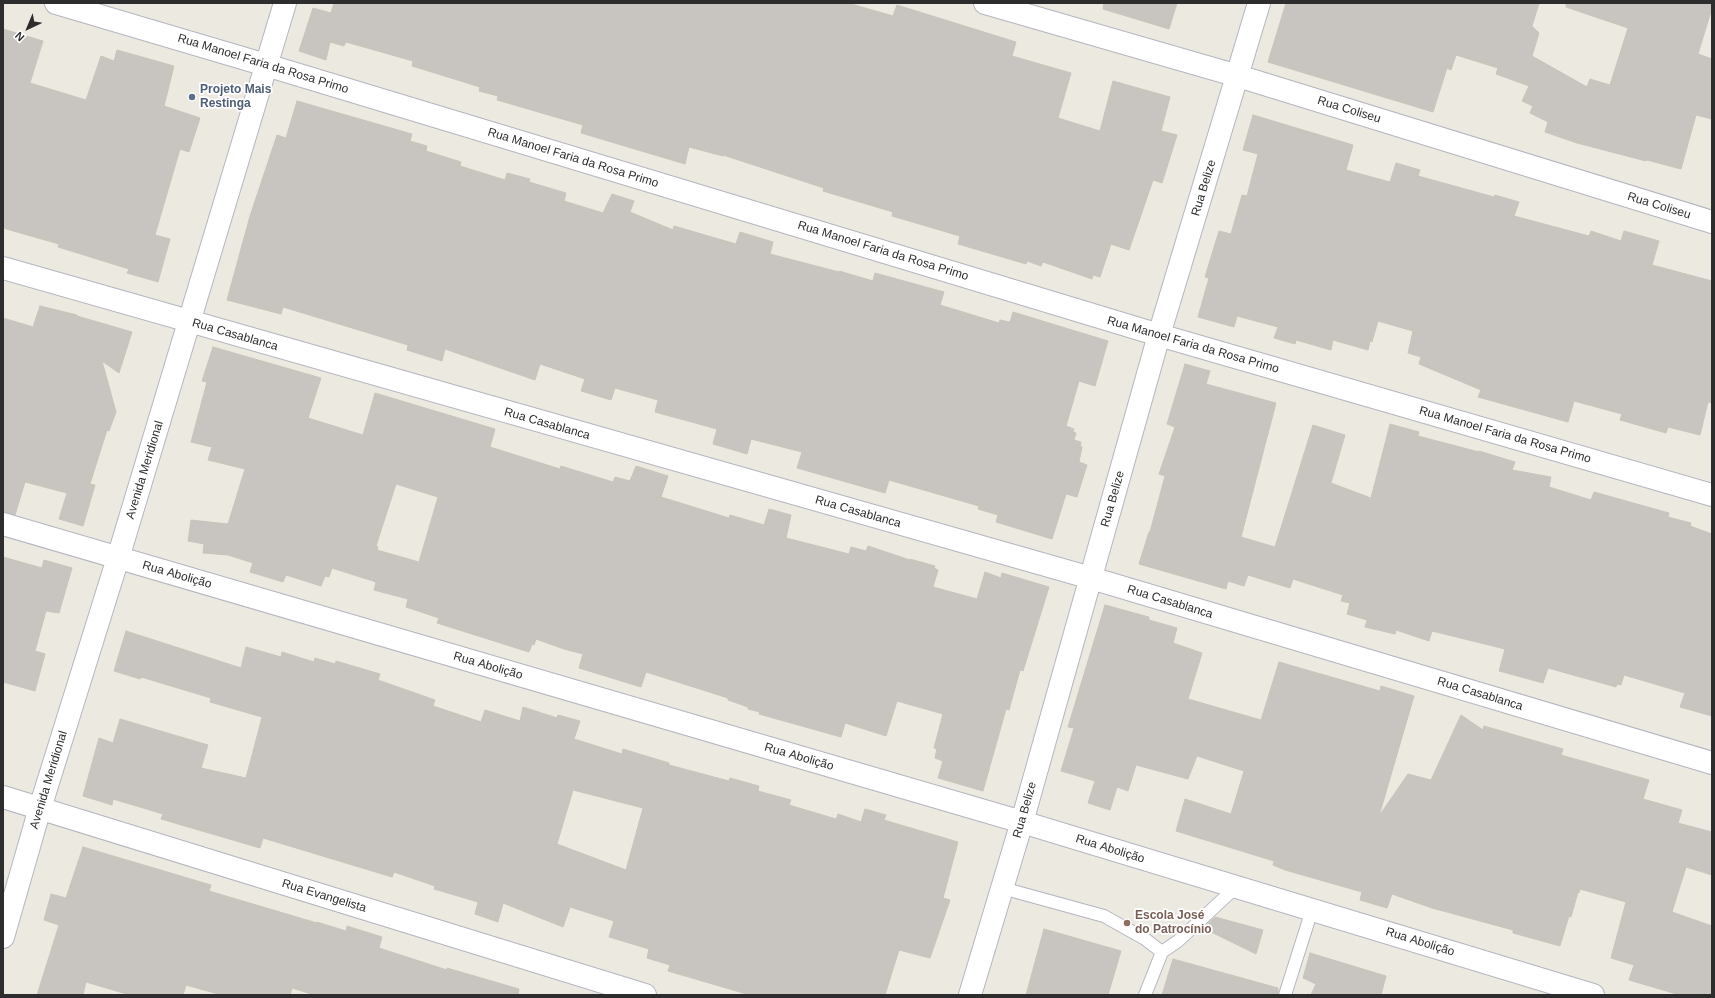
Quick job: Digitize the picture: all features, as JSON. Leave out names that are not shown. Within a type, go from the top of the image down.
[{"type":"street","name":"Rua Manoel Faria da Rosa Primo","points":[[56,3],[1159,335],[1712,495]]},
{"type":"street","name":"Avenida Meridional","points":[[3,937],[40,808],[118,558],[285,3]]},
{"type":"street","name":"Rua Coliseu","points":[[985,3],[1238,76],[1712,222]]},
{"type":"street","name":"Rua Belize","points":[[970,995],[1022,822],[1159,335],[1259,3]]},
{"type":"street","name":"Rua Casablanca","points":[[3,268],[1091,578],[1712,763]]},
{"type":"street","name":"Rua Abolição","points":[[3,524],[1022,822],[1593,995]]},
{"type":"street","name":"Rua Evangelista","points":[[3,796],[645,995]]},
{"type":"lane","points":[[1145,995],[1162,952],[1178,941],[1236,887]]},
{"type":"lane","points":[[1002,888],[1104,916],[1145,939],[1162,952]]},
{"type":"lane","points":[[1285,995],[1312,910]]},
{"type":"building","points":[[334,3],[848,3],[893,16],[897,5],[1016,42],[1012,56],[1071,73],[1058,118],[1100,131],[1113,81],[1170,97],[1161,131],[1177,135],[1162,183],[1153,180],[1129,250],[1111,244],[1100,277],[1093,275],[1092,279],[1043,262],[1041,266],[1027,261],[1026,264],[958,244],[960,236],[892,216],[893,212],[823,191],[824,188],[723,155],[689,147],[685,164],[581,133],[583,125],[497,100],[498,96],[479,91],[480,87],[412,66],[413,61],[346,42],[344,46],[330,42],[326,60],[299,51],[313,8],[331,13]]},
{"type":"building","points":[[1104,3],[1177,3],[1169,29],[1103,9]]},
{"type":"building","points":[[1286,3],[1539,3],[1532,26],[1539,33],[1532,56],[1587,87],[1590,79],[1610,85],[1628,28],[1566,7],[1566,3],[1712,3],[1712,8],[1698,54],[1712,59],[1712,119],[1696,115],[1681,169],[1646,161],[1577,143],[1545,132],[1548,122],[1530,113],[1533,106],[1522,101],[1529,86],[1496,74],[1498,68],[1456,55],[1451,70],[1447,68],[1433,112],[1268,62]]},
{"type":"building","points":[[3,29],[43,41],[30,83],[86,100],[101,56],[114,61],[117,50],[174,66],[164,106],[200,118],[189,152],[180,149],[155,235],[170,239],[158,282],[127,273],[129,269],[58,247],[59,244],[3,228]]},
{"type":"building","points":[[297,101],[412,134],[410,141],[427,146],[426,151],[461,162],[460,166],[505,180],[507,173],[530,179],[529,182],[566,193],[564,201],[603,213],[612,194],[634,201],[630,212],[673,230],[674,226],[736,244],[740,232],[773,242],[770,254],[873,281],[875,273],[944,292],[940,305],[999,323],[1000,320],[1010,322],[1013,312],[1108,341],[1095,386],[1079,381],[1066,426],[1074,429],[1073,432],[1076,433],[1074,440],[1081,442],[1080,446],[1082,447],[1079,462],[1087,465],[1077,497],[1066,494],[1052,539],[996,522],[998,515],[978,509],[979,506],[889,480],[885,493],[797,468],[802,452],[751,439],[747,454],[713,444],[717,429],[655,412],[658,400],[615,388],[611,400],[581,391],[585,379],[540,364],[535,380],[445,349],[442,361],[407,350],[408,345],[283,307],[281,314],[227,300],[250,216],[277,135],[286,138]]},
{"type":"building","points":[[1253,115],[1353,145],[1346,170],[1390,182],[1396,163],[1420,170],[1418,176],[1494,197],[1495,195],[1519,202],[1514,216],[1589,236],[1591,231],[1621,241],[1624,231],[1659,241],[1652,265],[1712,281],[1712,403],[1708,402],[1700,435],[1668,427],[1666,433],[1620,420],[1622,414],[1574,401],[1568,422],[1478,397],[1481,390],[1419,364],[1421,357],[1408,353],[1413,331],[1378,321],[1368,350],[1333,340],[1331,350],[1296,340],[1295,344],[1274,338],[1278,327],[1237,316],[1234,327],[1198,317],[1209,278],[1205,277],[1219,231],[1231,234],[1242,195],[1247,196],[1258,154],[1243,150]]},
{"type":"building","points":[[40,306],[77,315],[132,332],[119,373],[102,361],[116,412],[109,431],[107,430],[90,484],[95,485],[83,526],[59,519],[67,493],[25,482],[15,515],[3,512],[3,318],[33,327]]},
{"type":"building","points":[[213,347],[321,378],[308,418],[363,435],[375,393],[495,429],[490,447],[560,469],[561,466],[613,482],[615,477],[630,481],[636,466],[668,476],[661,497],[729,518],[730,515],[764,525],[769,509],[791,515],[786,538],[849,554],[851,547],[866,551],[868,546],[910,560],[935,566],[934,568],[938,570],[933,587],[977,599],[985,572],[1001,578],[1002,573],[1049,587],[1023,671],[1020,670],[1009,710],[1006,709],[983,791],[938,778],[943,761],[935,758],[937,749],[934,748],[943,714],[897,701],[886,736],[845,723],[841,737],[759,714],[760,712],[748,709],[748,707],[728,700],[728,698],[646,672],[641,687],[579,668],[583,654],[536,639],[529,652],[437,623],[439,618],[406,607],[408,599],[374,590],[376,582],[332,568],[329,577],[325,576],[321,586],[286,575],[283,582],[250,572],[253,563],[228,555],[203,553],[204,544],[188,541],[191,520],[228,524],[245,469],[208,460],[212,447],[191,442],[207,382],[202,381]],"holes":[[[396,484],[438,497],[419,562],[377,550],[378,547],[376,546]]]},
{"type":"building","points":[[1185,364],[1210,371],[1206,384],[1276,403],[1241,537],[1275,547],[1313,425],[1345,435],[1331,483],[1371,498],[1390,424],[1419,432],[1418,436],[1479,451],[1515,462],[1512,470],[1551,477],[1549,487],[1591,500],[1594,492],[1669,513],[1668,517],[1691,523],[1690,526],[1712,534],[1712,716],[1680,707],[1685,693],[1624,675],[1621,685],[1617,684],[1616,687],[1548,668],[1543,683],[1499,671],[1505,649],[1432,631],[1429,641],[1396,630],[1395,634],[1365,627],[1367,620],[1347,614],[1350,603],[1341,601],[1343,595],[1293,579],[1290,588],[1248,575],[1244,586],[1228,581],[1226,589],[1139,564],[1150,532],[1165,476],[1159,474],[1175,427],[1167,424]]},
{"type":"building","points":[[3,557],[42,568],[44,560],[72,568],[59,613],[46,611],[35,651],[45,654],[35,691],[3,682]]},
{"type":"building","points":[[1105,605],[1149,617],[1149,620],[1177,628],[1173,643],[1202,653],[1188,699],[1261,720],[1279,662],[1380,691],[1381,686],[1414,696],[1379,816],[1408,774],[1431,780],[1461,715],[1483,730],[1484,726],[1563,749],[1561,755],[1649,780],[1643,799],[1682,810],[1678,823],[1712,832],[1712,875],[1686,867],[1672,912],[1712,926],[1712,995],[1680,995],[1629,980],[1634,965],[1611,958],[1626,902],[1580,889],[1571,917],[1569,916],[1560,946],[1513,933],[1513,930],[1432,908],[1392,894],[1387,908],[1360,900],[1362,892],[1285,870],[1273,865],[1274,861],[1176,831],[1185,799],[1231,814],[1244,771],[1197,756],[1188,779],[1136,765],[1128,791],[1117,787],[1110,810],[1088,803],[1095,781],[1061,771],[1074,728],[1068,727]]},
{"type":"building","points":[[126,631],[241,668],[246,647],[281,657],[282,652],[314,662],[315,658],[335,664],[336,661],[380,674],[378,680],[435,700],[433,706],[481,722],[485,710],[520,721],[523,707],[557,718],[558,715],[580,721],[574,739],[622,754],[623,749],[669,763],[669,765],[729,781],[730,778],[759,786],[758,791],[791,800],[789,805],[836,819],[838,814],[861,822],[865,809],[886,815],[884,820],[958,842],[943,898],[950,900],[930,958],[899,950],[885,995],[750,995],[668,971],[670,965],[647,958],[649,949],[609,937],[614,921],[570,907],[563,927],[503,903],[498,922],[475,914],[478,902],[434,889],[435,886],[394,872],[392,877],[263,838],[260,848],[161,819],[163,814],[113,799],[112,805],[83,796],[99,738],[113,743],[120,719],[208,745],[201,768],[246,778],[262,717],[210,702],[211,698],[141,677],[140,679],[114,671]],"holes":[[[573,790],[643,808],[626,870],[557,844]]]},
{"type":"building","points":[[83,847],[211,885],[209,891],[346,931],[347,926],[382,937],[379,948],[447,970],[447,968],[519,989],[518,995],[315,995],[292,988],[290,995],[222,995],[186,985],[183,995],[130,995],[86,982],[83,995],[37,995],[59,925],[44,920],[51,894],[66,898]]},
{"type":"building","points":[[1215,917],[1263,930],[1256,954],[1203,928]]},
{"type":"building","points":[[1044,929],[1121,951],[1108,995],[1026,995]]},
{"type":"building","points":[[1310,953],[1386,976],[1381,995],[1311,995],[1316,984],[1303,978]]},
{"type":"building","points":[[1173,959],[1278,988],[1278,995],[1162,995]]},
{"type":"place","name":"Projeto Mais Restinga","points":[[192,97]]},
{"type":"place","name":"Escola José do Patrocínio","points":[[1127,923]]}]
